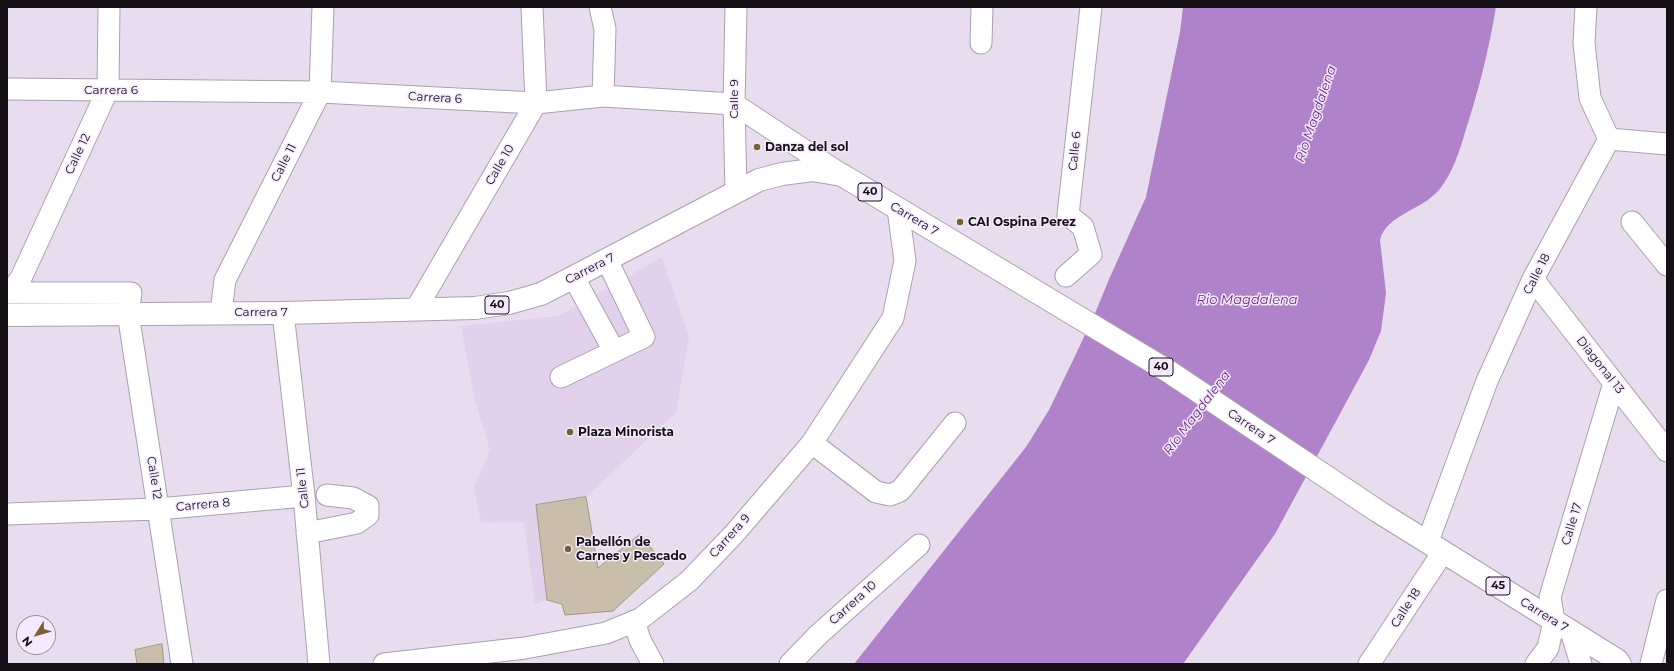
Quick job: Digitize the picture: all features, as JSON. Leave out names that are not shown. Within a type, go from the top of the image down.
[{"type":"main road","name":"Carrera 7","points":[[7,315],[129,303],[221,312],[282,313],[475,308],[509,303],[541,294],[574,278],[759,180],[782,174],[812,170],[842,175],[1168,371],[1379,512],[1624,663]]},
{"type":"street","name":"Calle 12","points":[[8,292],[21,278],[108,89],[109,7]]},
{"type":"street","name":"Calle 11","points":[[221,312],[225,280],[320,92],[323,7]]},
{"type":"street","points":[[532,7],[536,103]]},
{"type":"street","points":[[600,7],[605,29],[603,96]]},
{"type":"street","name":"Calle 9","points":[[736,7],[734,104],[736,191]]},
{"type":"street","points":[[981,43],[982,7]]},
{"type":"street","name":"Calle 6","points":[[1066,276],[1091,254],[1083,227],[1068,214],[1091,7]]},
{"type":"street","points":[[1586,7],[1584,43],[1590,98],[1608,139],[1667,144]]},
{"type":"street","name":"Carrera 6","points":[[7,89],[320,92],[536,103],[603,96],[734,104],[842,175]]},
{"type":"street","name":"Calle 10","points":[[416,309],[536,103]]},
{"type":"street","name":"Calle 18","points":[[1369,664],[1435,547],[1487,381],[1533,279],[1608,139]]},
{"type":"street","name":"Carrera 9","points":[[384,664],[527,656],[606,633],[634,622],[689,581],[734,534],[812,443],[893,318],[905,261],[898,209]]},
{"type":"street","points":[[1632,222],[1667,265]]},
{"type":"street","points":[[561,377],[644,337],[608,260]]},
{"type":"street","points":[[574,278],[614,351]]},
{"type":"street","name":"Diagonal 13","points":[[1533,279],[1667,450]]},
{"type":"street","name":"Carrera 7","points":[[8,292],[129,303]]},
{"type":"street","name":"Calle 12","points":[[129,303],[158,509],[182,664]]},
{"type":"street","name":"Calle 11","points":[[282,313],[304,496],[320,664]]},
{"type":"street","name":"Calle 17","points":[[1536,664],[1563,626],[1550,597],[1614,383]]},
{"type":"street","points":[[812,443],[876,492],[890,495],[900,491],[955,423]]},
{"type":"street","points":[[307,533],[357,523],[368,515],[368,506],[353,498],[328,495]]},
{"type":"street","name":"Carrera 8","points":[[7,514],[158,509],[304,496]]},
{"type":"street","name":"Carrera 10","points":[[790,664],[818,634],[919,545]]},
{"type":"street","points":[[1651,664],[1667,600]]},
{"type":"street","points":[[634,622],[640,640],[653,664]]},
{"type":"street","points":[[1563,626],[1581,664]]},
{"type":"shaded area","name":"Plaza Minorista","points":[[662,257],[689,337],[676,413],[586,497],[536,505],[547,600],[535,605],[524,522],[481,523],[474,487],[490,450],[474,396],[461,326],[558,316]]},
{"type":"water","name":"Rio Magdalena","points":[[1183,7],[1496,7],[1479,84],[1456,161],[1439,190],[1432,197],[1389,224],[1380,240],[1386,293],[1381,331],[1369,360],[1275,534],[1183,664],[854,664],[1026,447],[1049,410],[1096,311],[1146,197],[1180,32]]},
{"type":"building","name":"Pabellón de Carnes y Pescado","points":[[586,497],[598,568],[640,534],[664,564],[613,611],[565,615],[562,604],[547,600],[536,505]]},
{"type":"building","points":[[162,644],[164,664],[137,664],[135,650]]},
{"type":"place","name":"Danza del sol","points":[[757,147]]},
{"type":"place","name":"CAI Ospina Perez","points":[[960,222]]},
{"type":"place","name":"Plaza Minorista","points":[[570,432]]},
{"type":"place","name":"Pabellón de Carnes y Pescado","points":[[568,549]]},
{"type":"water label","name":"Río Magdalena","points":[[1316,114]]},
{"type":"water label","name":"Río Magdalena","points":[[1197,413]]}]
